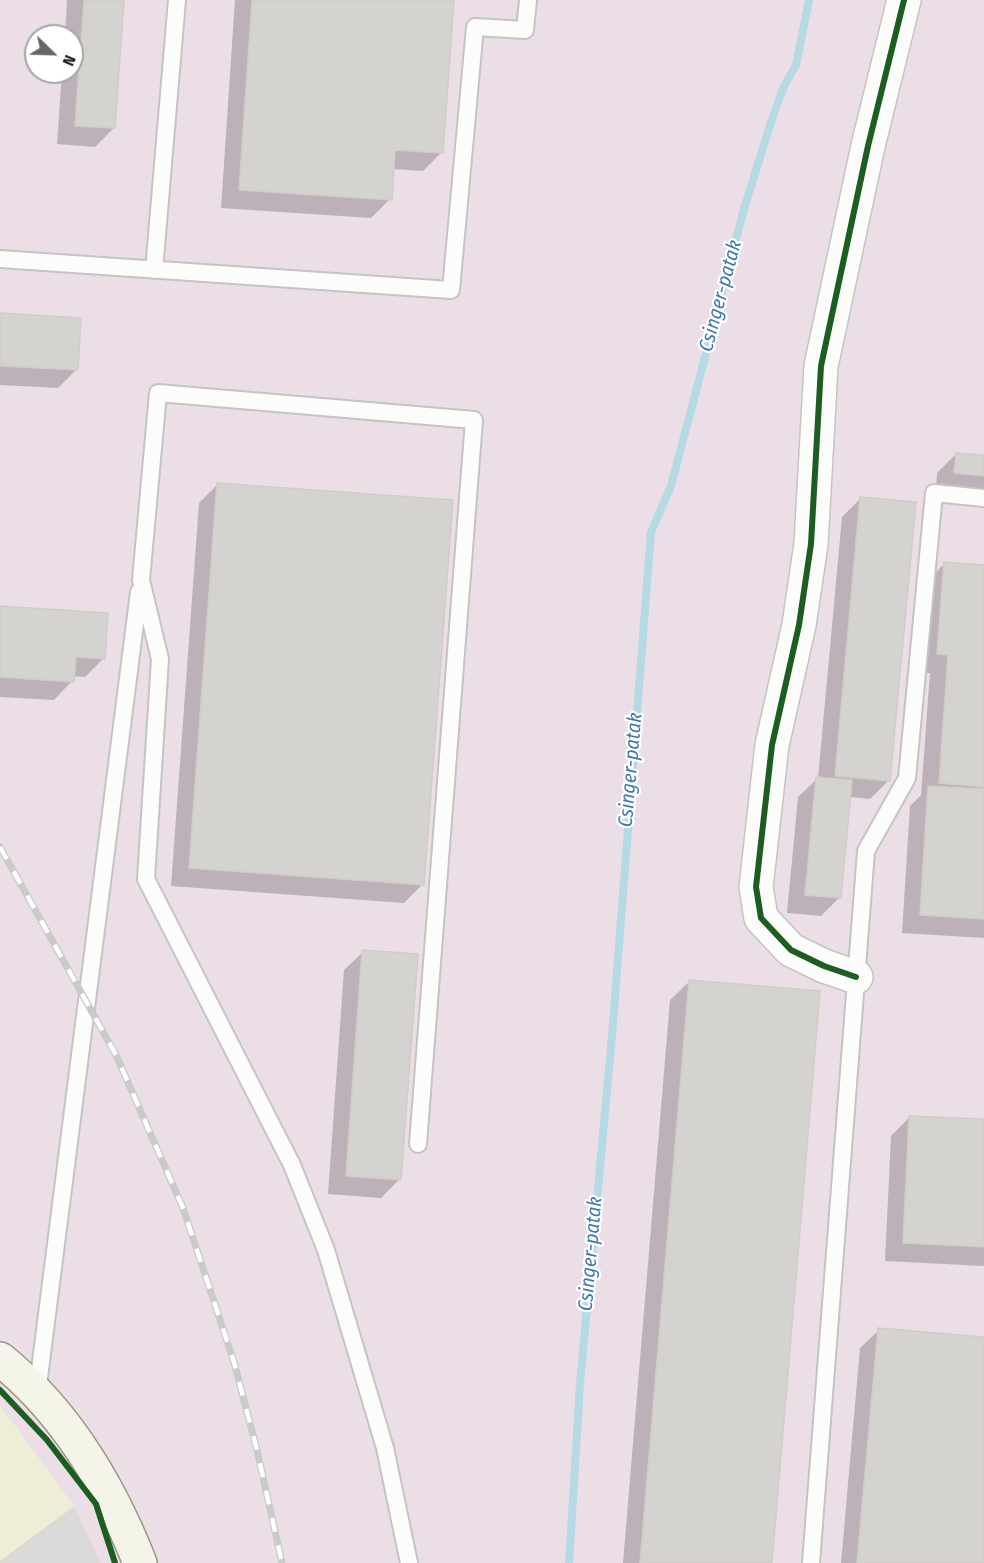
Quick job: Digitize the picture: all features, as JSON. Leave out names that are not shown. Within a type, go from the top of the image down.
[{"type":"main road","points":[[0,1359],[14,1369],[58,1417],[103,1482],[124,1522],[140,1563]]},
{"type":"street","points":[[856,977],[824,966],[791,950],[761,918],[756,887],[772,745],[799,625],[811,544],[821,366],[868,146],[900,15]]},
{"type":"lane","points":[[154,270],[177,0]]},
{"type":"lane","points":[[0,259],[451,290],[475,27],[525,30],[528,0]]},
{"type":"lane","points":[[900,15],[922,0]]},
{"type":"lane","points":[[37,1394],[141,580],[158,393],[474,420],[418,1144]]},
{"type":"lane","points":[[811,1563],[866,851],[907,778],[934,493],[984,498]]},
{"type":"lane","points":[[141,580],[160,659],[146,879],[292,1165],[326,1250],[385,1448],[409,1563]]},
{"type":"shaded area","points":[[0,0],[984,0],[984,1563],[101,1563],[74,1506],[0,1406]]},
{"type":"shaded area","points":[[74,1506],[101,1563],[0,1563],[0,1560]]},
{"type":"green space","points":[[0,1406],[74,1506],[0,1561]]},
{"type":"building","points":[[84,0],[124,0],[115,128],[75,126],[78,84],[84,84]]},
{"type":"building","points":[[252,0],[454,0],[443,153],[395,150],[392,200],[239,190]]},
{"type":"building","points":[[0,313],[81,318],[78,370],[0,366]]},
{"type":"building","points":[[956,453],[984,455],[984,476],[954,473]]},
{"type":"building","points":[[217,483],[453,500],[424,885],[189,868]]},
{"type":"building","points":[[860,497],[916,502],[890,781],[835,776]]},
{"type":"building","points":[[944,562],[984,565],[984,787],[939,783],[948,655],[937,654]]},
{"type":"building","points":[[0,606],[108,613],[105,659],[76,657],[74,682],[0,677]]},
{"type":"building","points":[[816,777],[852,780],[841,898],[805,895]]},
{"type":"building","points":[[928,786],[984,789],[984,919],[920,915]]},
{"type":"building","points":[[362,950],[418,954],[401,1180],[346,1176]]},
{"type":"building","points":[[689,980],[820,991],[772,1563],[640,1563]]},
{"type":"building","points":[[909,1116],[984,1119],[984,1247],[903,1243]]},
{"type":"building","points":[[878,1328],[984,1337],[984,1563],[857,1563]]},
{"type":"waterway","name":"Csinger-patak","points":[[569,1563],[580,1384],[612,1036],[651,532],[671,486],[744,209],[772,119],[784,86],[796,65],[809,0]]},
{"type":"railway","points":[[0,847],[116,1055],[183,1208],[234,1362],[257,1450],[282,1563]]},
{"type":"cycle path","points":[[856,977],[824,966],[791,950],[761,918],[756,887],[772,745],[799,625],[811,544],[821,366],[868,146],[904,0]]},
{"type":"cycle path","points":[[0,1390],[47,1440],[96,1504],[115,1563]]}]
